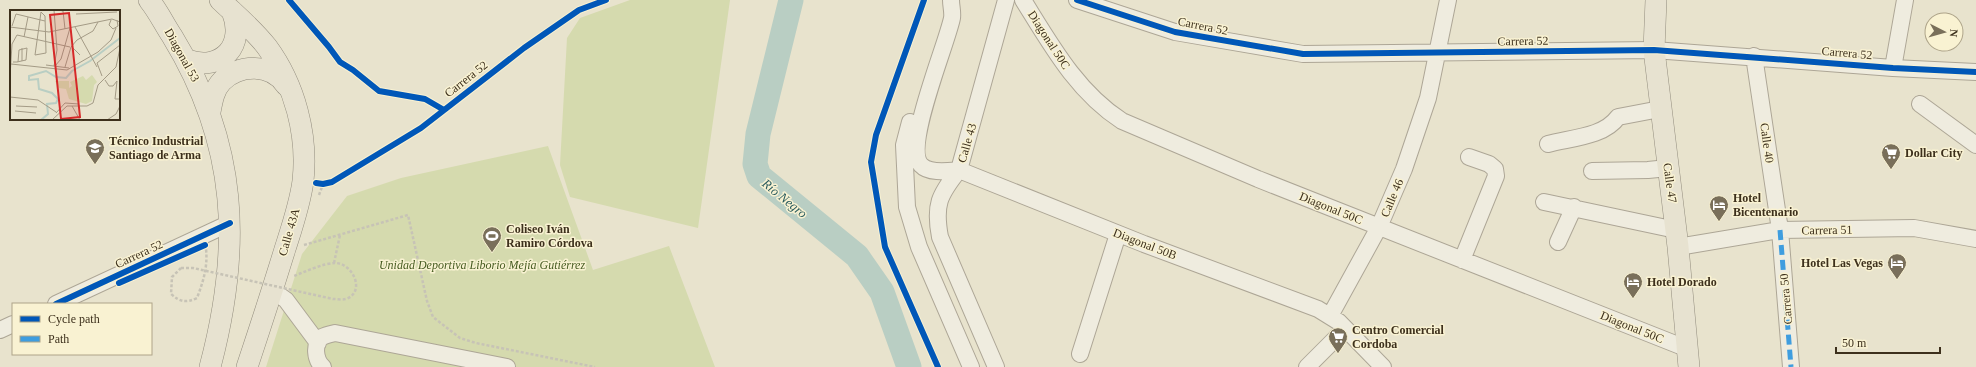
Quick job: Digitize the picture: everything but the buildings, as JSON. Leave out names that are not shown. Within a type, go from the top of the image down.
[{"type":"main road","name":"Diagonal 53","points":[[149,0],[187,60],[210,112]]},
{"type":"main road","name":"Calle 47","points":[[1656,0],[1654,50],[1660,109],[1677,238],[1688,358]]},
{"type":"main road","points":[[187,60],[197,64],[208,64],[219,60],[228,53],[234,44],[237,33],[236,22],[226,6]]},
{"type":"main road","points":[[226,6],[267,48],[282,71],[292,94]]},
{"type":"main road","points":[[210,367],[220,328],[226,286],[230,223],[227,180],[219,141],[210,112],[213,96],[222,81],[236,71],[252,68],[268,70],[278,76],[292,94]]},
{"type":"main road","name":"Calle 43A","points":[[247,367],[292,225],[303,182],[302,134],[292,94]]},
{"type":"street","points":[[951,0],[952,17],[930,88],[915,144],[917,159],[921,166],[930,170],[959,170]]},
{"type":"street","points":[[951,0],[926,67],[904,145],[907,206],[919,247],[971,367]]},
{"type":"street","name":"Calle 43","points":[[996,367],[940,237],[936,218],[939,201],[944,189],[959,170],[1006,0]]},
{"type":"street","name":"Diagonal 50C","points":[[1023,0],[1068,70],[1086,92],[1104,110],[1122,121],[1258,179],[1462,260],[1688,358]]},
{"type":"street","name":"Carrera 52","points":[[1076,0],[1175,32],[1303,54],[1654,50],[1754,56],[1893,68],[1976,72]]},
{"type":"street","name":"Calle 46","points":[[1330,316],[1379,227],[1406,162],[1428,98],[1448,0]]},
{"type":"street","points":[[1893,68],[1905,0]]},
{"type":"street","name":"Calle 40","points":[[1754,56],[1780,230]]},
{"type":"street","points":[[1920,104],[1976,145]]},
{"type":"street","points":[[1548,144],[1598,133],[1614,124],[1618,117],[1660,109]]},
{"type":"street","points":[[1462,260],[1496,176],[1495,169],[1488,164],[1469,157]]},
{"type":"street","points":[[1592,170],[1648,170],[1668,168]]},
{"type":"street","name":"Diagonal 50B","points":[[959,170],[1118,234],[1318,309],[1330,316]]},
{"type":"street","points":[[1544,202],[1574,208],[1677,238]]},
{"type":"street","points":[[1558,242],[1574,208]]},
{"type":"street","name":"Carrera 52","points":[[58,303],[230,223]]},
{"type":"street","name":"Carrera 51","points":[[1677,238],[1780,230],[1914,228],[1976,239]]},
{"type":"street","name":"Carrera 50","points":[[1780,230],[1791,367]]},
{"type":"street","points":[[1080,354],[1118,234]]},
{"type":"street","points":[[272,290],[286,300],[318,343]]},
{"type":"street","points":[[1330,316],[1383,367]]},
{"type":"street","points":[[0,330],[12,324]]},
{"type":"street","points":[[1307,367],[1344,329]]},
{"type":"street","points":[[323,367],[317,358],[316,352],[318,343],[322,337],[335,333],[470,363],[507,367]]},
{"type":"path","points":[[438,107],[444,110]]},
{"type":"path","points":[[304,245],[408,215],[427,301],[433,317],[444,328],[460,338],[471,341],[595,367]]},
{"type":"path","points":[[334,263],[340,234]]},
{"type":"path","points":[[198,248],[205,245],[206,267],[203,282],[197,298],[187,302],[178,300],[171,294],[170,285],[172,277],[181,268],[194,268],[333,300],[346,299],[353,293],[356,284],[354,274],[347,266],[334,263],[294,276]]},
{"type":"green space","points":[[630,0],[730,0],[698,228],[570,197],[560,165],[567,38],[580,18]]},
{"type":"green space","name":"Unidad Deportiva Liborio Mejía Gutiérrez","points":[[548,146],[593,270],[669,246],[715,367],[266,367],[302,254],[347,196],[401,178]]},
{"type":"waterway","name":"Río Negro","points":[[791,0],[758,134],[755,164],[759,176],[857,256],[882,292],[909,367]]},
{"type":"marked path","points":[[1780,230],[1791,367]]},
{"type":"cycle path","points":[[289,0],[340,62],[353,70],[379,91],[425,99],[444,110]]},
{"type":"cycle path","points":[[316,183],[323,184],[332,182],[421,128],[524,48],[579,10],[606,0]]},
{"type":"cycle path","points":[[924,0],[876,135],[871,162],[885,247],[938,367]]},
{"type":"cycle path","points":[[1077,0],[1175,32],[1303,54],[1654,50],[1893,68],[1976,72]]},
{"type":"cycle path","points":[[58,303],[230,223]]},
{"type":"cycle path","points":[[119,283],[205,245]]},
{"type":"place","name":"Técnico Industrial Santiago de Arma","points":[[95,165]]},
{"type":"place","name":"Dollar City","points":[[1891,170]]},
{"type":"place","name":"Hotel Bicentenario","points":[[1719,222]]},
{"type":"place","name":"Coliseo Iván Ramiro Córdova","points":[[492,253]]},
{"type":"place","name":"Hotel Las Vegas","points":[[1897,280]]},
{"type":"place","name":"Hotel Dorado","points":[[1633,299]]},
{"type":"place","name":"Centro Comercial Cordoba","points":[[1338,354]]}]
